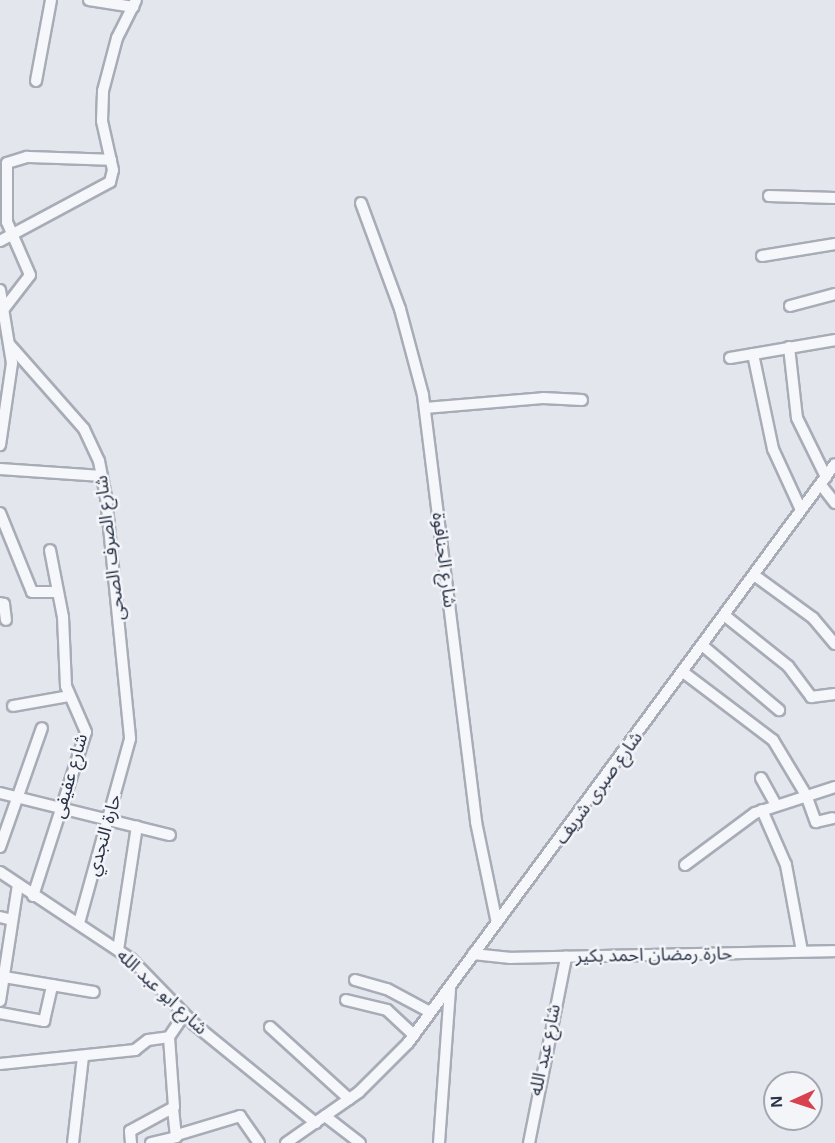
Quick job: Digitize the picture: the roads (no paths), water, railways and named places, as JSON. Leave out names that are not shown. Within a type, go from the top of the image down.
[{"type":"street","points":[[36,81],[51,0]]},
{"type":"street","points":[[0,241],[106,187],[112,176],[111,160],[102,121],[103,91],[117,38],[135,4],[89,0]]},
{"type":"street","points":[[3,311],[30,279],[11,235],[6,214],[6,165],[11,159],[34,157],[111,160]]},
{"type":"street","points":[[769,196],[835,198]]},
{"type":"street","name":"شارع الحنافوة","points":[[361,203],[400,309],[425,408],[476,822],[497,923]]},
{"type":"street","points":[[762,256],[835,244]]},
{"type":"street","points":[[0,290],[12,363],[0,442]]},
{"type":"street","points":[[790,306],[835,294]]},
{"type":"street","points":[[730,358],[835,340]]},
{"type":"street","name":"شارع الصرف الصحى","points":[[10,345],[76,417],[92,445],[102,476],[129,747]]},
{"type":"street","points":[[789,347],[797,418],[823,481],[835,503]]},
{"type":"street","points":[[753,354],[773,449],[801,510]]},
{"type":"street","points":[[425,408],[543,398],[582,400]]},
{"type":"street","name":"شارع صبرى شريف","points":[[286,1143],[376,1077],[414,1035],[835,464]]},
{"type":"street","points":[[0,469],[102,476]]},
{"type":"street","points":[[0,513],[2,527],[32,592],[58,592]]},
{"type":"street","name":"شارع عفيفى","points":[[33,896],[86,732],[69,696],[58,592],[51,550]]},
{"type":"street","points":[[754,575],[813,618],[835,644]]},
{"type":"street","points":[[0,603],[4,604],[6,620]]},
{"type":"street","points":[[724,615],[788,666],[812,697],[835,694]]},
{"type":"street","points":[[702,645],[779,710]]},
{"type":"street","points":[[683,672],[772,740],[806,795],[816,822],[833,818]]},
{"type":"street","points":[[13,706],[69,696]]},
{"type":"street","points":[[0,847],[42,728]]},
{"type":"street","name":"حارة النجدي","points":[[79,923],[129,747]]},
{"type":"street","points":[[761,778],[776,806]]},
{"type":"street","points":[[685,865],[762,810],[835,787]]},
{"type":"street","points":[[0,793],[170,835]]},
{"type":"street","points":[[762,810],[786,865],[802,951]]},
{"type":"street","points":[[118,950],[137,826]]},
{"type":"street","name":"شارع ابو عبد الله","points":[[0,872],[33,896],[79,923],[118,950],[184,1015],[320,1119],[360,1143]]},
{"type":"street","points":[[0,1002],[3,970],[18,885]]},
{"type":"street","points":[[0,917],[12,920]]},
{"type":"street","name":"حارة رمضان احمد بكير","points":[[473,954],[566,957],[835,951]]},
{"type":"street","name":"شارع عبد الله","points":[[528,1143],[566,957]]},
{"type":"street","points":[[3,970],[52,985],[94,992]]},
{"type":"street","points":[[355,980],[394,992],[430,1012]]},
{"type":"street","points":[[0,1013],[44,1021],[52,985]]},
{"type":"street","points":[[439,1143],[450,986]]},
{"type":"street","points":[[346,1000],[387,1010],[414,1035]]},
{"type":"street","points":[[177,1135],[168,1037],[184,1015]]},
{"type":"street","points":[[270,1028],[349,1099]]},
{"type":"street","points":[[0,1064],[135,1050],[148,1040],[168,1037]]},
{"type":"street","points":[[73,1143],[83,1057]]},
{"type":"street","points":[[131,1143],[130,1131],[173,1109]]},
{"type":"street","points":[[151,1143],[240,1116],[259,1143]]}]
